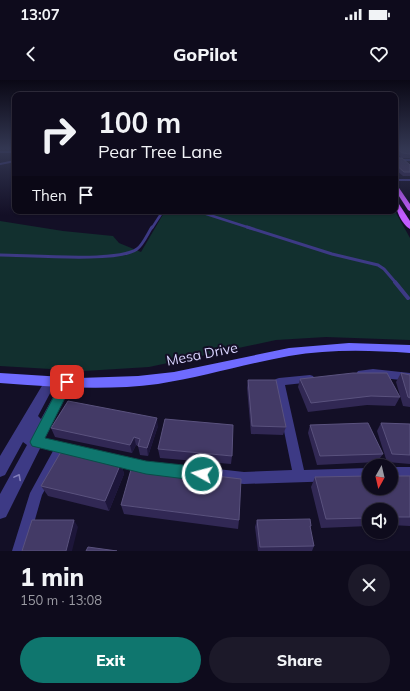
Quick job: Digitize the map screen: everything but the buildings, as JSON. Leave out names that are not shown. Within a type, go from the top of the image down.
[{"type":"main road","points":[[398,191],[410,209]]},
{"type":"main road","points":[[398,207],[410,227]]},
{"type":"main road","name":"Mesa Drive","points":[[0,378],[50,382],[102,383],[157,379],[290,352],[334,347],[410,348]]},
{"type":"street","points":[[350,375],[373,373],[410,377]]},
{"type":"street","points":[[299,476],[280,382],[318,378]]},
{"type":"street","points":[[0,470],[50,382]]},
{"type":"street","points":[[0,511],[67,382]]},
{"type":"street","points":[[34,409],[35,419],[29,433],[29,439],[61,448],[154,468],[244,478],[362,474]]},
{"type":"street","points":[[19,551],[36,493],[61,448]]},
{"type":"street","points":[[398,473],[410,473]]},
{"type":"lane","points":[[398,180],[410,180]]},
{"type":"lane","points":[[0,255],[84,256],[132,253],[138,249],[160,214]]},
{"type":"lane","points":[[207,214],[242,224],[320,251],[378,265],[384,269],[408,298]]},
{"type":"green space","points":[[163,214],[397,214],[410,238],[410,340],[326,337],[276,340],[149,367],[84,371],[0,366],[0,221],[63,231],[113,236],[119,243],[141,252]]},
{"type":"route","points":[[67,382],[36,442],[146,467],[202,474]]}]
